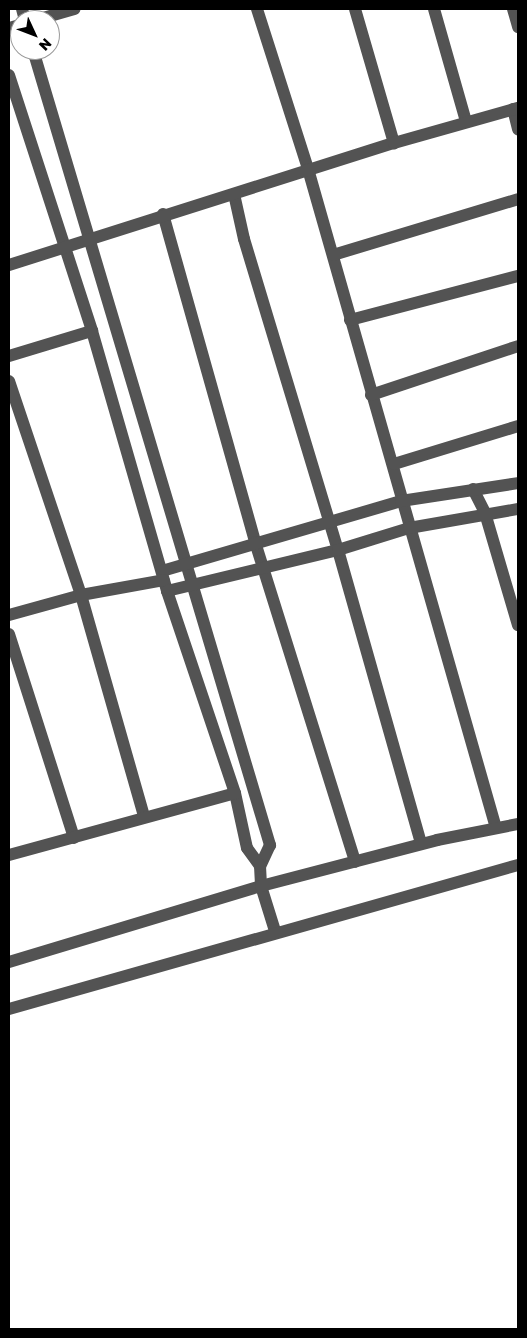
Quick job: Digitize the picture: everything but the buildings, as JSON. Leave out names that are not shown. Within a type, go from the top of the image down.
[{"type":"street","points":[[60,13],[74,9]]},
{"type":"street","points":[[257,9],[308,170],[371,394],[394,464],[401,501],[496,828]]},
{"type":"street","points":[[355,9],[394,143]]},
{"type":"street","points":[[434,9],[466,121]]},
{"type":"street","points":[[513,9],[518,27]]},
{"type":"street","points":[[36,60],[88,239],[194,584],[270,844],[260,866],[261,886],[275,931]]},
{"type":"street","points":[[9,75],[92,331],[164,581],[235,793],[247,848],[260,866]]},
{"type":"street","points":[[9,265],[162,214],[234,194],[466,121],[516,108],[518,129]]},
{"type":"street","points":[[234,194],[244,239],[328,523],[338,550],[421,844]]},
{"type":"street","points":[[333,255],[518,199]]},
{"type":"street","points":[[162,214],[255,542],[355,862]]},
{"type":"street","points":[[350,320],[518,276]]},
{"type":"street","points":[[9,356],[92,331]]},
{"type":"street","points":[[371,394],[518,346]]},
{"type":"street","points":[[9,381],[81,595],[144,816]]},
{"type":"street","points":[[394,464],[518,426]]},
{"type":"street","points":[[164,581],[188,565],[255,542],[401,501],[473,488],[518,483]]},
{"type":"street","points":[[473,488],[484,513],[518,626]]},
{"type":"street","points":[[9,616],[81,595],[164,581],[194,584],[338,550],[409,528],[484,513],[518,509]]},
{"type":"street","points":[[9,634],[74,838]]},
{"type":"street","points":[[9,855],[74,838],[144,816],[235,793]]},
{"type":"street","points":[[9,962],[261,886],[421,844],[518,824]]},
{"type":"street","points":[[9,1009],[275,931],[518,865]]}]
